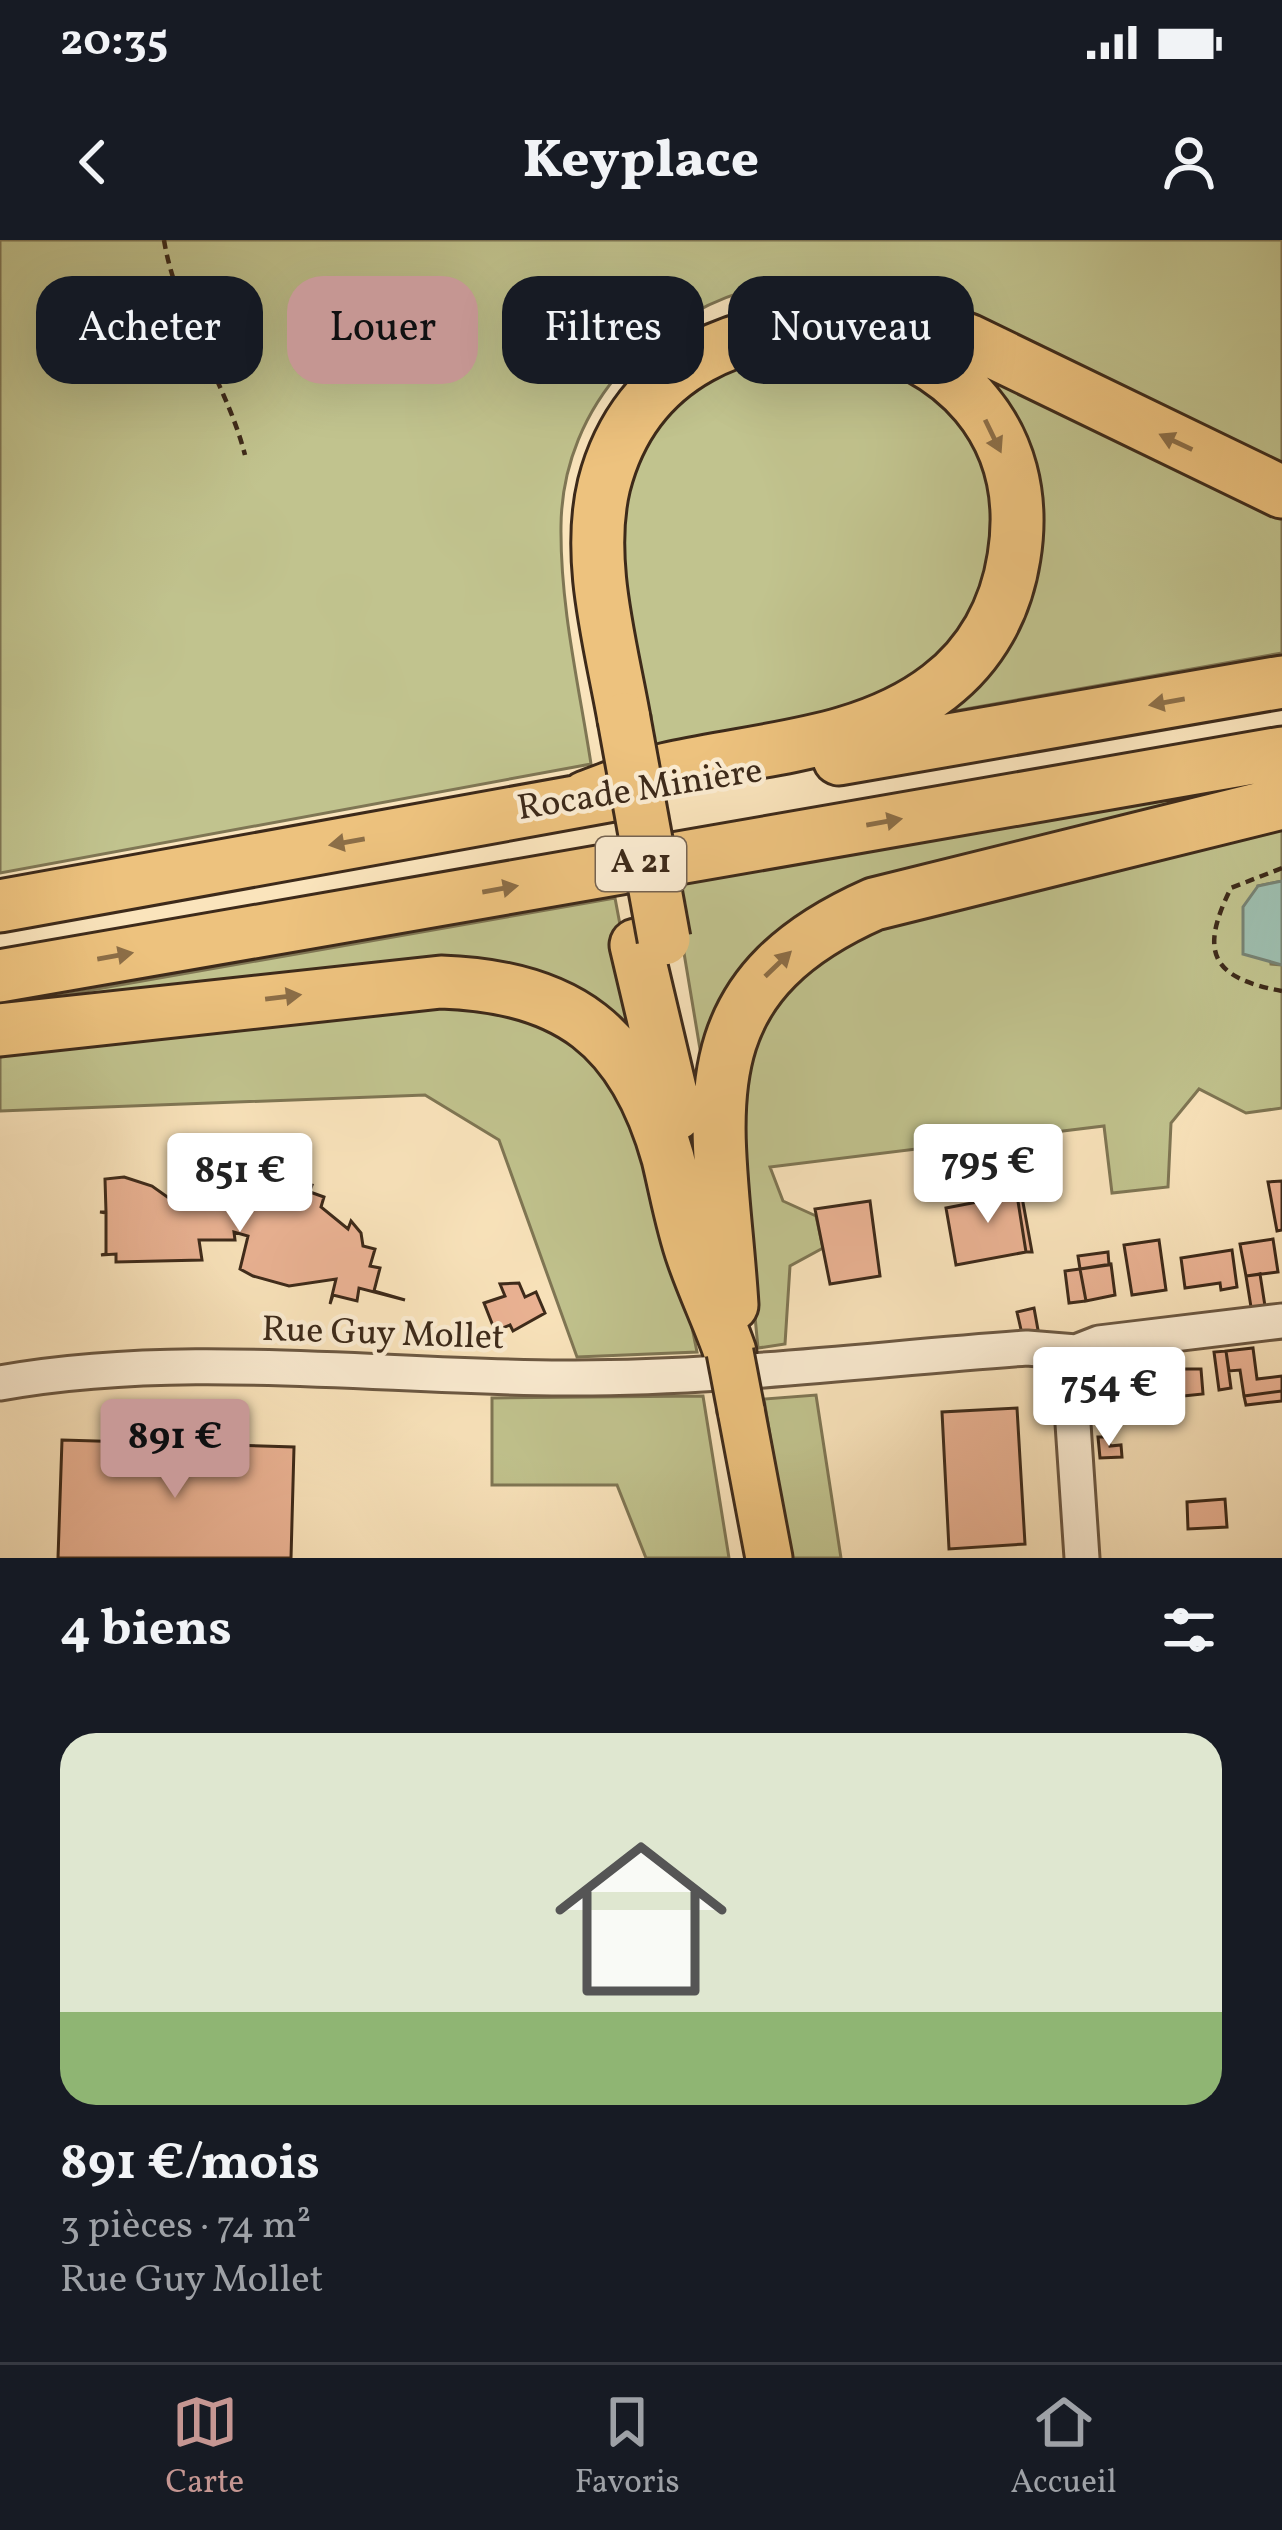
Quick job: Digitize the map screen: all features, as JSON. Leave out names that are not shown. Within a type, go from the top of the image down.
[{"type":"highway","points":[[713,1303],[610,722],[572,565],[574,486],[586,452],[621,387],[648,359],[724,315],[807,300],[846,302],[923,321],[1282,492]]},
{"type":"highway","points":[[586,797],[667,769],[871,725],[938,688],[967,662],[1001,607],[1012,572],[1016,515],[998,442],[976,404],[946,371],[870,332],[794,324],[722,340],[683,362],[650,393],[621,437],[603,487],[599,538],[610,722]]},
{"type":"highway","name":"Rocade Minière","points":[[0,906],[586,797],[669,788],[1282,682]]},
{"type":"highway","name":"Rocade Minière","points":[[0,976],[1282,753]]},
{"type":"highway","points":[[747,1360],[732,1301],[718,1134],[721,1064],[757,984],[792,950],[830,923],[874,904],[1282,803]]},
{"type":"highway","points":[[650,942],[686,1068],[724,1232]]},
{"type":"highway","points":[[0,1030],[441,982],[502,987],[560,1005],[619,1051],[644,1090],[693,1257],[713,1303],[747,1360]]},
{"type":"main road","points":[[747,1360],[741,1410],[769,1558]]},
{"type":"main road","points":[[749,1558],[760,1511]]},
{"type":"street","name":"Rue Guy Mollet","points":[[0,1383],[152,1368],[616,1378],[747,1360],[1028,1348],[1076,1352],[1099,1343],[1282,1321]]},
{"type":"street","points":[[1076,1352],[1071,1394],[1082,1558]]},
{"type":"path","points":[[164,240],[168,268],[234,413],[245,455]]},
{"type":"path","points":[[1282,868],[1231,888],[1213,934],[1213,954],[1223,969],[1282,991]]},
{"type":"green space","points":[[0,240],[1282,240],[1282,473],[974,332],[974,276],[728,276],[728,297],[704,308],[704,276],[502,276],[502,384],[612,384],[578,440],[566,481],[561,526],[571,646],[591,764],[0,873]]},
{"type":"green space","points":[[974,354],[1282,501],[1282,653],[932,715],[1018,591],[971,384]]},
{"type":"green space","points":[[728,365],[728,384],[916,384],[965,423],[990,477],[992,580],[942,661],[851,711],[650,753],[619,595],[625,475],[671,395],[692,384],[704,384],[704,378]]},
{"type":"green space","points":[[1282,776],[878,891],[703,1067],[672,881]]},
{"type":"green space","points":[[1282,822],[1282,881],[1258,886],[1271,964],[1282,965],[1282,1108],[1246,1113],[1199,1089],[1171,1123],[1168,1187],[1112,1193],[1104,1126],[770,1167],[783,1201],[816,1216],[823,1248],[790,1266],[785,1344],[758,1348],[736,1118],[752,1028],[834,940]]},
{"type":"green space","points":[[615,898],[646,1063],[588,1006],[0,1006]]},
{"type":"green space","points":[[366,1006],[489,1007],[574,1038],[633,1116],[675,1244],[697,1352],[577,1357],[499,1140],[425,1095],[0,1111],[0,1045]]},
{"type":"green space","points":[[816,1395],[841,1558],[790,1558],[764,1399]]},
{"type":"green space","points":[[703,1396],[729,1558],[646,1558],[617,1485],[492,1485],[492,1398]]},
{"type":"shaded area","points":[[1282,881],[1282,965],[1243,954],[1243,907],[1258,886]]},
{"type":"building","points":[[263,1174],[312,1185],[305,1204],[261,1194]]},
{"type":"building","points":[[1018,1175],[1032,1252],[1026,1252],[1014,1176]]},
{"type":"building","points":[[1014,1176],[1026,1252],[956,1265],[946,1208],[998,1198],[995,1179]]},
{"type":"building","points":[[124,1177],[152,1186],[173,1201],[198,1201],[198,1190],[234,1189],[234,1194],[247,1194],[245,1205],[261,1205],[261,1194],[305,1204],[310,1192],[324,1197],[321,1207],[348,1229],[351,1221],[361,1233],[363,1246],[375,1249],[370,1266],[380,1268],[374,1291],[405,1300],[359,1288],[357,1301],[333,1295],[330,1304],[336,1279],[289,1286],[253,1276],[240,1269],[248,1236],[234,1232],[235,1240],[199,1240],[202,1260],[116,1262],[116,1254],[101,1255],[106,1254],[106,1213],[100,1212],[106,1212],[105,1179]]},
{"type":"building","points":[[1282,1181],[1282,1230],[1277,1231],[1268,1182]]},
{"type":"building","points":[[870,1201],[880,1276],[830,1284],[815,1209]]},
{"type":"building","points":[[1273,1239],[1278,1272],[1246,1276],[1240,1244]]},
{"type":"building","points":[[1159,1240],[1166,1290],[1132,1295],[1124,1245]]},
{"type":"building","points":[[1232,1250],[1237,1287],[1221,1290],[1220,1283],[1185,1288],[1181,1258]]},
{"type":"building","points":[[1108,1252],[1109,1265],[1080,1269],[1078,1256]]},
{"type":"building","points":[[1111,1264],[1115,1295],[1086,1301],[1080,1269]]},
{"type":"building","points":[[1080,1269],[1086,1301],[1069,1303],[1065,1271]]},
{"type":"building","points":[[1260,1274],[1265,1306],[1251,1307],[1246,1276]]},
{"type":"building","points":[[519,1283],[525,1297],[536,1292],[545,1313],[513,1331],[510,1325],[495,1331],[484,1303],[505,1296],[500,1284]]},
{"type":"building","points":[[1034,1308],[1038,1330],[1022,1334],[1017,1312]]},
{"type":"building","points":[[1253,1348],[1257,1379],[1282,1376],[1282,1391],[1244,1396],[1240,1370],[1229,1371],[1226,1351]]},
{"type":"building","points":[[1226,1351],[1231,1388],[1219,1390],[1214,1352]]},
{"type":"building","points":[[1170,1369],[1201,1369],[1203,1394],[1173,1397]]},
{"type":"building","points":[[1170,1369],[1173,1397],[1128,1401],[1126,1375]]},
{"type":"building","points":[[1282,1391],[1282,1401],[1246,1405],[1244,1396]]},
{"type":"building","points":[[1166,1398],[1167,1410],[1141,1412],[1140,1400]]},
{"type":"building","points":[[1017,1408],[1025,1544],[949,1549],[942,1412]]},
{"type":"building","points":[[1098,1437],[1109,1437],[1110,1446],[1121,1445],[1122,1457],[1100,1458]]},
{"type":"building","points":[[62,1440],[294,1447],[291,1558],[58,1558]]},
{"type":"building","points":[[1225,1499],[1227,1527],[1188,1529],[1187,1502]]}]
